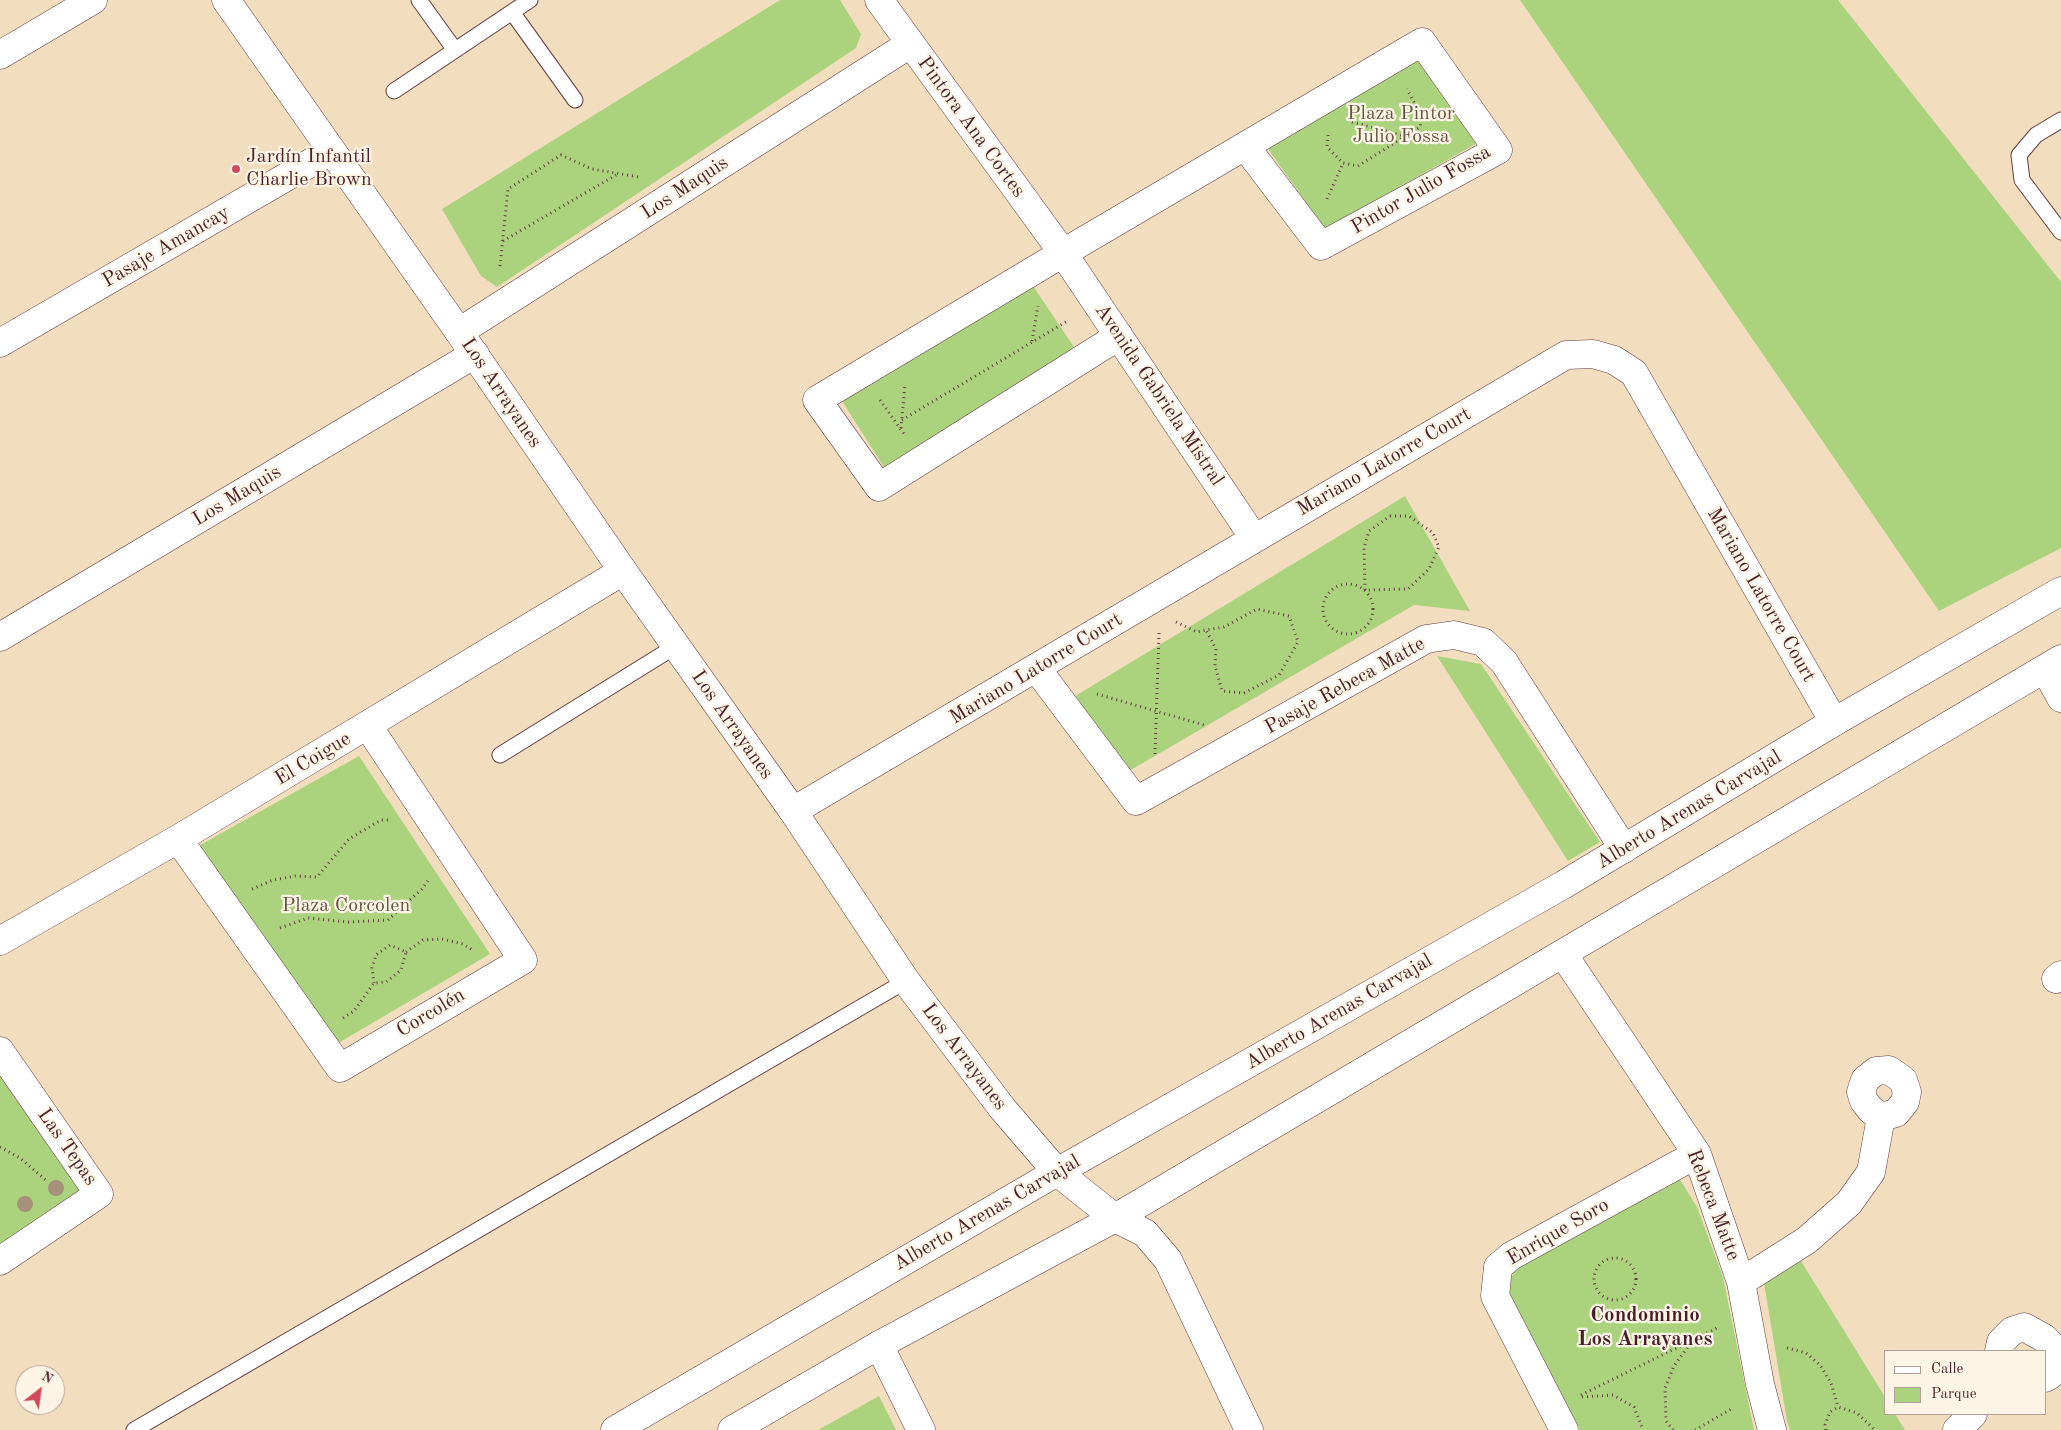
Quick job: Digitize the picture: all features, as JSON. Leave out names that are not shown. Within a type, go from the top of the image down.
[{"type":"street","points":[[0,55],[93,0]]},
{"type":"street","name":"Los Arrayanes","points":[[226,0],[459,332],[623,571],[793,811],[906,981],[1002,1108],[1057,1172],[1115,1218],[1145,1233],[1168,1260],[1249,1430]]},
{"type":"street","name":"Pintora Ana Cortes","points":[[879,0],[1063,253]]},
{"type":"street","points":[[1119,336],[879,487],[817,400],[1422,42],[1430,52]]},
{"type":"street","name":"Los Maquis","points":[[459,332],[910,44]]},
{"type":"street","name":"Pintor Julio Fossa","points":[[1245,146],[1320,246],[1498,150],[1430,52]]},
{"type":"street","name":"Pasaje Amancay","points":[[0,343],[331,151]]},
{"type":"street","name":"Avenida Gabriela Mistral","points":[[1063,253],[1254,538]]},
{"type":"street","name":"Los Maquis","points":[[0,638],[474,354]]},
{"type":"street","name":"Mariano Latorre Court","points":[[793,811],[1037,669],[1160,605],[1254,538],[1566,355],[1593,354],[1614,360],[1634,373],[1834,722]]},
{"type":"street","name":"El Coigue","points":[[0,941],[178,839],[623,571]]},
{"type":"street","name":"Alberto Arenas Carvajal","points":[[615,1430],[1057,1172],[1624,849],[1834,722],[2061,591]]},
{"type":"street","name":"Pasaje Rebeca Matte","points":[[1037,669],[1136,801],[1426,639],[1454,635],[1483,642],[1504,662],[1624,849]]},
{"type":"street","points":[[732,1430],[879,1345],[1115,1218],[2053,664],[2061,698]]},
{"type":"street","name":"Corcolén","points":[[178,839],[340,1068],[523,960],[368,726]]},
{"type":"street","name":"Rebeca Matte","points":[[1563,954],[1697,1154],[1741,1282],[1762,1392],[1772,1430]]},
{"type":"street","name":"Las Tepas","points":[[0,1051],[99,1194],[0,1261]]},
{"type":"street","points":[[1741,1282],[1807,1240],[1849,1203],[1871,1172],[1881,1117]]},
{"type":"street","name":"Enrique Soro","points":[[1564,1430],[1495,1296],[1498,1267],[1511,1256],[1697,1154]]},
{"type":"street","points":[[1999,1350],[2001,1342],[2012,1331],[2024,1327],[2044,1338],[2054,1348],[2055,1362],[2050,1375],[2046,1377]]},
{"type":"street","points":[[879,1345],[921,1430]]},
{"type":"street","points":[[1957,1430],[1972,1415]]},
{"type":"lane","points":[[419,0],[455,50]]},
{"type":"lane","points":[[394,91],[530,0]]},
{"type":"lane","points":[[512,12],[575,100]]},
{"type":"lane","points":[[2061,120],[2036,135],[2019,155],[2022,180],[2061,232]]},
{"type":"lane","points":[[500,755],[676,646]]},
{"type":"lane","points":[[134,1430],[906,981]]},
{"type":"path","points":[[1333,130],[1328,135],[1328,147],[1343,163],[1358,166],[1420,127],[1422,117],[1416,103],[1407,90],[1430,52]]},
{"type":"path","points":[[1355,116],[1346,120],[1405,136]]},
{"type":"path","points":[[495,309],[508,189],[560,155],[592,169],[642,177]]},
{"type":"path","points":[[503,241],[616,174]]},
{"type":"path","points":[[902,420],[1097,303]]},
{"type":"path","points":[[861,374],[923,459]]},
{"type":"path","points":[[1365,590],[1351,583],[1334,587],[1328,592],[1323,608],[1324,616],[1333,629],[1349,634],[1365,628],[1374,613],[1374,604],[1365,590],[1364,548],[1370,531],[1390,516],[1409,516],[1433,533],[1439,547],[1429,570],[1408,589],[1365,590]]},
{"type":"path","points":[[1160,605],[1197,632],[1206,630],[1224,627],[1257,609],[1289,616],[1298,642],[1279,675],[1244,693],[1222,691],[1216,666],[1216,649],[1206,630]]},
{"type":"path","points":[[1154,791],[1160,605]]},
{"type":"path","points":[[1094,693],[1248,738]]},
{"type":"path","points":[[226,907],[254,887],[273,880],[295,876],[317,877],[349,839],[381,820],[437,830],[439,866],[422,889],[388,920],[349,922],[308,918],[274,930],[260,955]]},
{"type":"path","points":[[374,983],[386,982],[401,970],[406,952],[423,940],[442,939],[462,944],[472,949],[486,963],[493,977]]},
{"type":"path","points":[[310,1026],[331,1026],[354,1011],[374,983],[372,968],[376,955],[390,945],[406,952]]},
{"type":"path","points":[[0,1147],[20,1158],[56,1188],[74,1211]]},
{"type":"path","points":[[1615,1258],[1627,1263],[1634,1273],[1635,1280],[1631,1292],[1620,1299],[1613,1300],[1600,1294],[1594,1281],[1598,1268],[1608,1259],[1615,1258]]},
{"type":"path","points":[[1643,1430],[1634,1407],[1613,1396],[1577,1397],[1747,1314]]},
{"type":"path","points":[[1673,1430],[1666,1422],[1665,1388],[1674,1366],[1694,1340]]},
{"type":"path","points":[[1756,1357],[1786,1348],[1806,1353],[1820,1365],[1831,1383],[1838,1407]]},
{"type":"path","points":[[1695,1430],[1762,1392]]},
{"type":"path","points":[[1826,1430],[1825,1425],[1830,1412],[1838,1407],[1857,1413],[1875,1430]]},
{"type":"green space","points":[[780,0],[840,0],[861,34],[856,48],[497,287],[481,276],[442,209]]},
{"type":"green space","points":[[1520,0],[1838,0],[2061,282],[2061,548],[1939,611]]},
{"type":"green space","name":"Plaza Pintor Julio Fossa","points":[[1419,51],[1479,142],[1325,229],[1268,149]]},
{"type":"green space","points":[[1033,286],[1076,350],[884,467],[842,401]]},
{"type":"green space","points":[[1405,496],[1470,611],[1414,605],[1129,771],[1072,698]]},
{"type":"green space","points":[[1437,656],[1481,664],[1600,842],[1568,861]]},
{"type":"green space","name":"Plaza Corcolen","points":[[359,756],[490,954],[328,1049],[195,848]]},
{"type":"green space","points":[[0,1074],[83,1194],[0,1249]]},
{"type":"green space","points":[[1679,1178],[1697,1207],[1723,1277],[1754,1430],[1580,1430],[1508,1299],[1508,1282],[1517,1268]]},
{"type":"green space","points":[[1801,1261],[1884,1395],[1884,1415],[1896,1415],[1905,1430],[1790,1430],[1764,1283]]},
{"type":"green space","points":[[879,1396],[896,1430],[818,1430]]},
{"type":"place","name":"Jardín Infantil Charlie Brown","points":[[236,169]]},
{"type":"district","name":"Condominio Los Arrayanes","points":[[1645,1327]]}]
